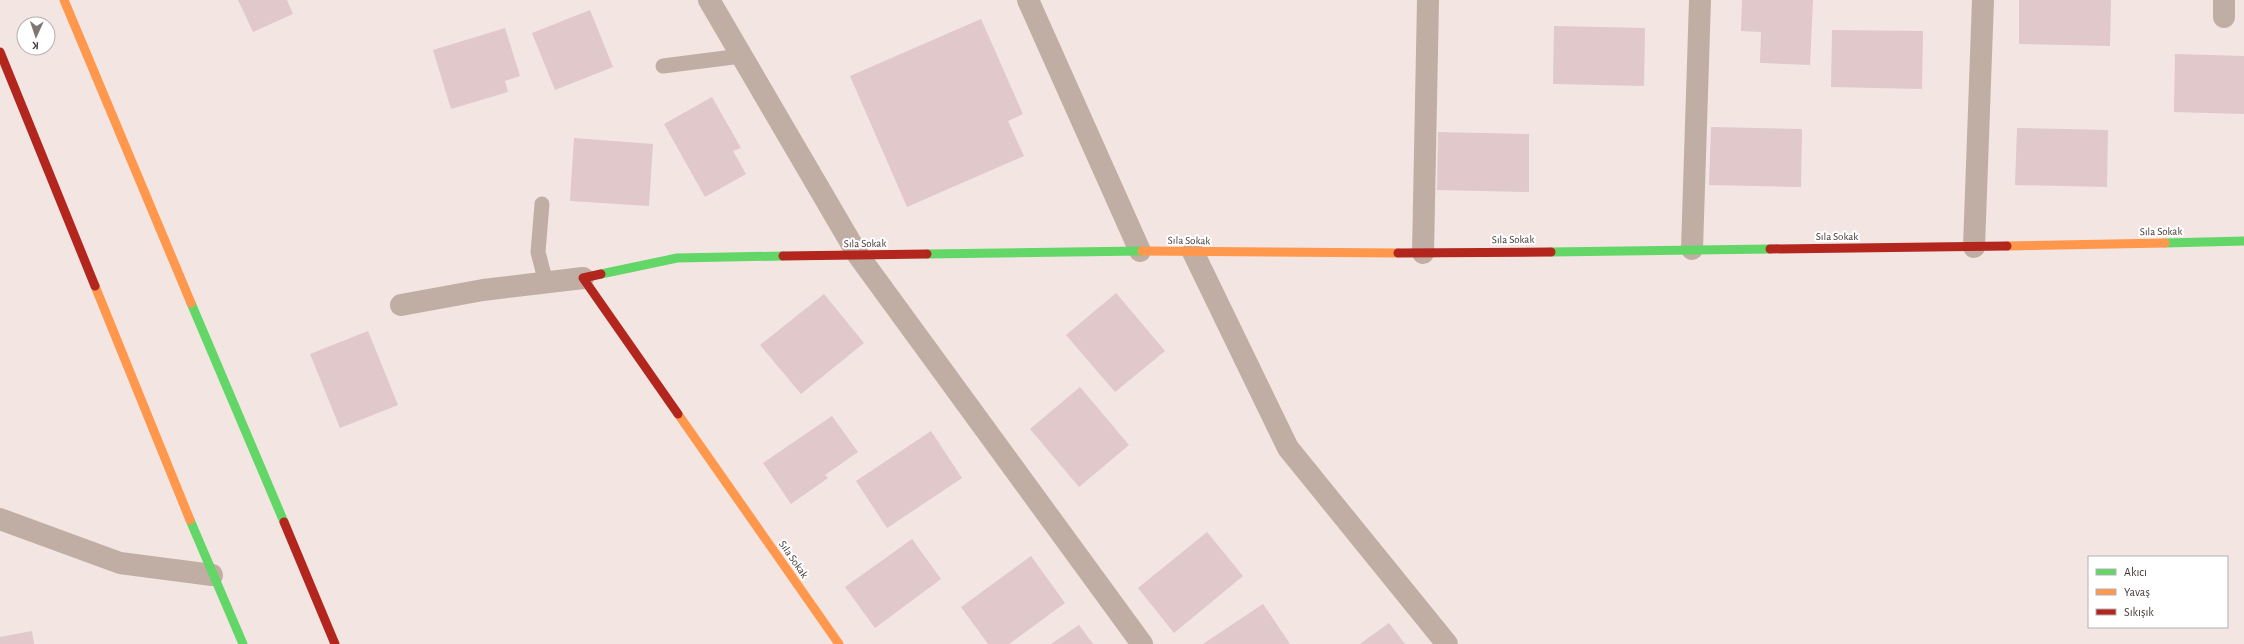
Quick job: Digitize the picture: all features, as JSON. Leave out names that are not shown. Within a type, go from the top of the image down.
[{"type":"street","points":[[64,0],[335,644]]},
{"type":"street","points":[[709,0],[858,256],[1142,644]]},
{"type":"street","points":[[1028,0],[1140,251]]},
{"type":"street","points":[[1423,253],[1428,0]]},
{"type":"street","points":[[1692,249],[1700,0]]},
{"type":"street","points":[[1974,247],[1983,0]]},
{"type":"street","points":[[0,52],[212,575],[243,644]]},
{"type":"street","name":"Sıla Sokak","points":[[839,644],[583,278],[677,258],[1140,251],[1423,253],[1974,247],[2244,241]]},
{"type":"street","points":[[1193,252],[1288,448],[1447,644]]},
{"type":"street","points":[[401,305],[483,290],[583,278]]},
{"type":"street","points":[[0,519],[120,563],[212,575]]},
{"type":"lane","points":[[664,66],[741,56]]},
{"type":"lane","points":[[542,204],[538,252],[546,282]]},
{"type":"building","points":[[238,0],[287,0],[293,14],[253,32]]},
{"type":"building","points":[[1742,0],[1813,0],[1810,65],[1760,63],[1761,32],[1741,31]]},
{"type":"building","points":[[2019,0],[2111,0],[2110,46],[2019,44]]},
{"type":"building","points":[[590,10],[613,67],[555,90],[532,33]]},
{"type":"building","points":[[981,19],[1023,114],[1008,121],[1024,156],[907,207],[850,76]]},
{"type":"building","points":[[1554,26],[1645,28],[1644,86],[1553,84]]},
{"type":"building","points":[[505,28],[520,76],[505,81],[508,92],[451,109],[433,50]]},
{"type":"building","points":[[1832,30],[1923,31],[1922,89],[1831,87]]},
{"type":"building","points":[[2175,54],[2244,56],[2244,114],[2174,112]]},
{"type":"building","points":[[712,97],[741,148],[733,151],[746,174],[705,197],[664,124]]},
{"type":"building","points":[[1711,127],[1802,129],[1801,187],[1709,185]]},
{"type":"building","points":[[2017,128],[2108,130],[2107,187],[2015,185]]},
{"type":"building","points":[[1438,132],[1529,134],[1529,192],[1437,190]]},
{"type":"building","points":[[574,138],[653,144],[649,206],[570,201]]},
{"type":"building","points":[[1116,293],[1165,351],[1115,392],[1066,335]]},
{"type":"building","points":[[824,294],[864,343],[801,394],[760,345]]},
{"type":"building","points":[[368,331],[398,405],[340,428],[310,354]]},
{"type":"building","points":[[1080,387],[1129,445],[1079,487],[1030,429]]},
{"type":"building","points":[[832,416],[858,452],[825,475],[828,478],[791,504],[763,463]]},
{"type":"building","points":[[931,431],[962,478],[887,528],[856,481]]},
{"type":"building","points":[[1207,532],[1243,576],[1174,633],[1138,588]]},
{"type":"building","points":[[912,539],[941,579],[875,628],[845,587]]},
{"type":"building","points":[[1031,556],[1065,603],[1009,644],[988,644],[961,607]]},
{"type":"building","points":[[1263,604],[1290,644],[1203,644]]},
{"type":"building","points":[[1389,623],[1405,644],[1360,644]]},
{"type":"building","points":[[1079,625],[1093,644],[1051,644]]},
{"type":"building","points":[[32,631],[34,644],[0,644],[0,637]]},
{"type":"traffic: fast","points":[[2165,243],[2244,241]]},
{"type":"traffic: fast","points":[[1551,252],[1770,249]]},
{"type":"traffic: fast","points":[[927,254],[1142,251]]},
{"type":"traffic: fast","points":[[601,274],[677,258],[783,256]]},
{"type":"traffic: fast","points":[[191,303],[284,522]]},
{"type":"traffic: fast","points":[[190,520],[243,644]]},
{"type":"traffic: slow","points":[[64,0],[191,303]]},
{"type":"traffic: slow","points":[[2007,246],[2165,243]]},
{"type":"traffic: slow","points":[[1142,251],[1398,253]]},
{"type":"traffic: slow","points":[[95,286],[190,520]]},
{"type":"traffic: slow","points":[[678,414],[839,644]]},
{"type":"traffic: jam","points":[[0,52],[95,286]]},
{"type":"traffic: jam","points":[[1770,249],[2007,246]]},
{"type":"traffic: jam","points":[[1398,253],[1551,252]]},
{"type":"traffic: jam","points":[[783,256],[927,254]]},
{"type":"traffic: jam","points":[[601,274],[583,278],[678,414]]},
{"type":"traffic: jam","points":[[284,522],[335,644]]}]
